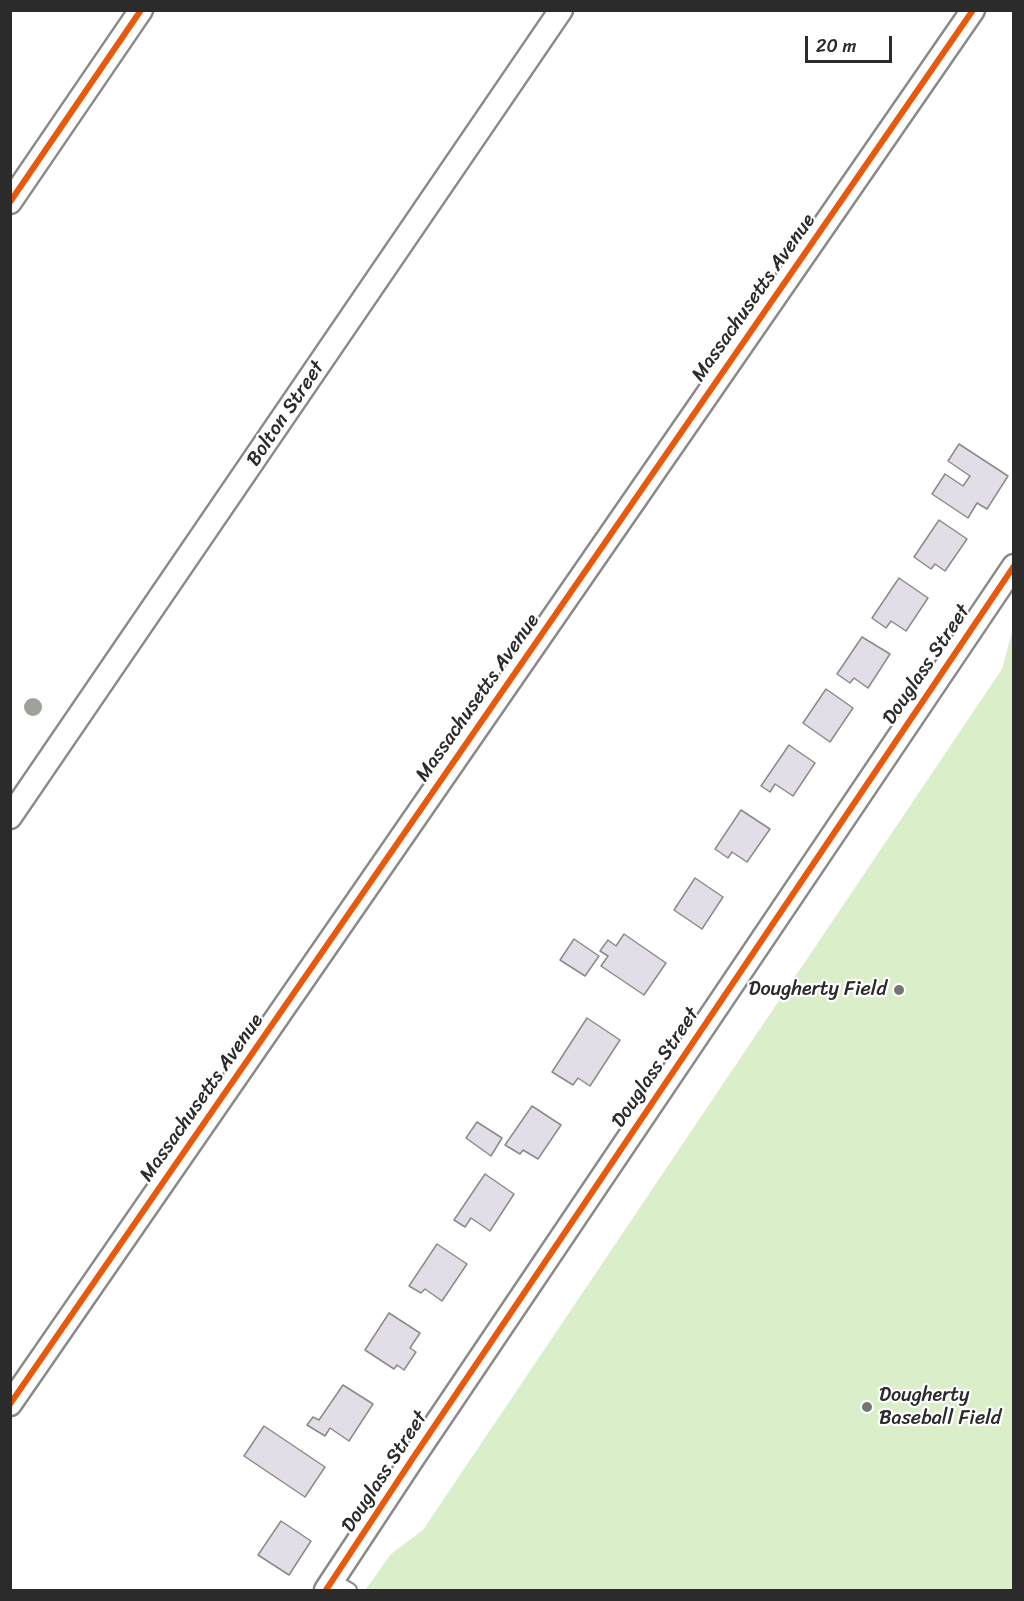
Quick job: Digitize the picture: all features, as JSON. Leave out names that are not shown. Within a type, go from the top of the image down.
[{"type":"street","points":[[10,202],[141,10]]},
{"type":"street","name":"Bolton Street","points":[[10,817],[561,10]]},
{"type":"street","name":"Massachusetts Avenue","points":[[10,1404],[973,10]]},
{"type":"street","name":"Douglass Street","points":[[337,1587],[419,1449],[1014,566]]},
{"type":"green space","name":"Dougherty Field","points":[[1013,629],[1013,1590],[366,1589],[391,1554],[423,1530],[1002,669]]},
{"type":"building","points":[[959,444],[1008,476],[987,509],[977,503],[968,518],[932,494],[945,474],[963,486],[970,476],[948,461]]},
{"type":"building","points":[[939,520],[967,539],[945,571],[935,564],[931,569],[914,557]]},
{"type":"building","points":[[899,578],[928,598],[906,631],[891,621],[886,628],[872,618]]},
{"type":"building","points":[[862,637],[890,654],[868,688],[854,678],[850,683],[837,674]]},
{"type":"building","points":[[826,689],[853,708],[830,742],[803,723]]},
{"type":"building","points":[[789,745],[815,763],[793,796],[775,784],[770,792],[761,786]]},
{"type":"building","points":[[741,810],[770,829],[747,862],[732,852],[728,858],[715,849]]},
{"type":"building","points":[[695,878],[723,897],[702,929],[674,910]]},
{"type":"building","points":[[624,934],[666,963],[644,995],[601,966],[608,956],[600,951],[608,940],[616,946]]},
{"type":"building","points":[[574,939],[599,956],[585,976],[560,960]]},
{"type":"building","points":[[587,1018],[620,1040],[590,1086],[578,1078],[573,1085],[552,1072]]},
{"type":"building","points":[[532,1106],[561,1125],[538,1159],[523,1150],[520,1154],[505,1145]]},
{"type":"building","points":[[477,1122],[502,1138],[491,1156],[466,1138]]},
{"type":"building","points":[[485,1174],[514,1194],[490,1231],[471,1218],[465,1227],[454,1220]]},
{"type":"building","points":[[437,1244],[467,1264],[442,1301],[425,1289],[421,1293],[409,1286]]},
{"type":"building","points":[[389,1313],[420,1333],[410,1348],[416,1352],[404,1370],[397,1365],[394,1369],[365,1350]]},
{"type":"building","points":[[343,1385],[373,1404],[349,1441],[330,1428],[325,1436],[307,1425],[313,1417],[319,1420]]},
{"type":"building","points":[[264,1426],[325,1467],[305,1497],[244,1456]]},
{"type":"building","points":[[281,1521],[311,1541],[289,1575],[258,1555]]},
{"type":"cycle path","points":[[10,202],[141,10]]},
{"type":"cycle path","points":[[10,1404],[973,10]]},
{"type":"cycle path","points":[[326,1590],[1014,566]]},
{"type":"place","name":"Dougherty Field","points":[[899,990]]},
{"type":"place","name":"Dougherty Baseball Field","points":[[867,1407]]}]
